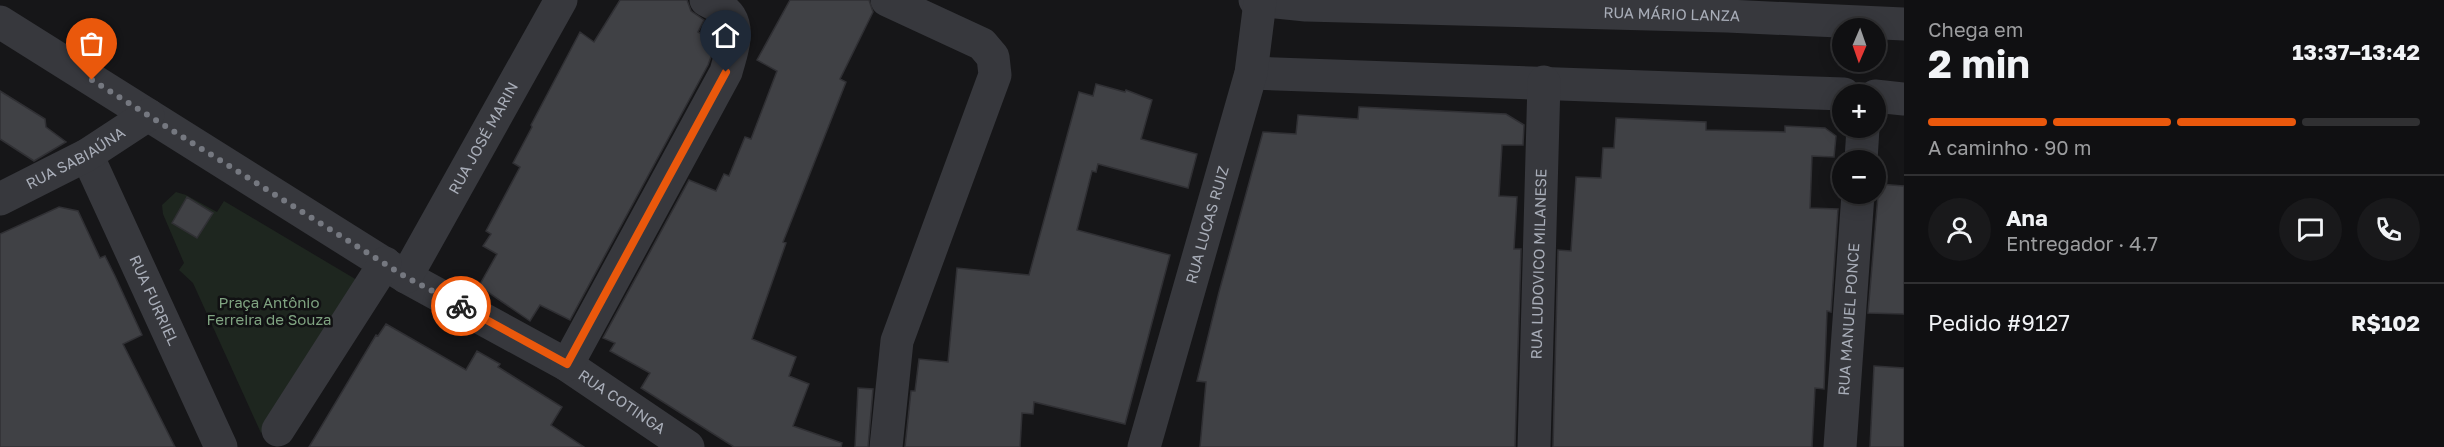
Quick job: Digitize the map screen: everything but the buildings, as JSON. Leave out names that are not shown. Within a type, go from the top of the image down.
[{"type":"street","points":[[0,22],[13,0]]},
{"type":"street","name":"RUA JOSÉ MARIN","points":[[278,430],[396,270],[561,0]]},
{"type":"street","points":[[567,364],[726,72],[733,45],[730,16],[706,0]]},
{"type":"street","points":[[886,447],[897,341],[994,75],[993,57],[982,44],[887,0]]},
{"type":"street","name":"RUA MÁRIO LANZA","points":[[1258,1],[1306,5],[1401,3],[1626,15],[1729,8],[1904,24]]},
{"type":"street","name":"RUA LUCAS RUIZ","points":[[1144,447],[1251,73],[1258,1]]},
{"type":"street","name":"RUA COTINGA","points":[[0,22],[396,270],[567,364],[688,447]]},
{"type":"street","points":[[1251,73],[1832,94]]},
{"type":"street","name":"RUA LUDOVICO MILANESE","points":[[1534,447],[1544,82]]},
{"type":"street","points":[[1886,97],[1904,99]]},
{"type":"street","name":"RUA SABIAÚNA","points":[[0,199],[87,155],[148,116]]},
{"type":"street","name":"RUA FURRIEL","points":[[87,155],[221,447]]},
{"type":"street","name":"RUA MANUEL PONCE","points":[[1840,447],[1857,204]]},
{"type":"green space","name":"Praça Antônio Ferreira de Souza","points":[[176,192],[217,212],[224,201],[367,286],[297,377],[261,433],[193,283],[179,270],[184,263],[163,214],[162,205]]},
{"type":"way so far","points":[[92,80],[406,277],[461,306]]},
{"type":"route","points":[[461,306],[567,364],[726,72]]}]
